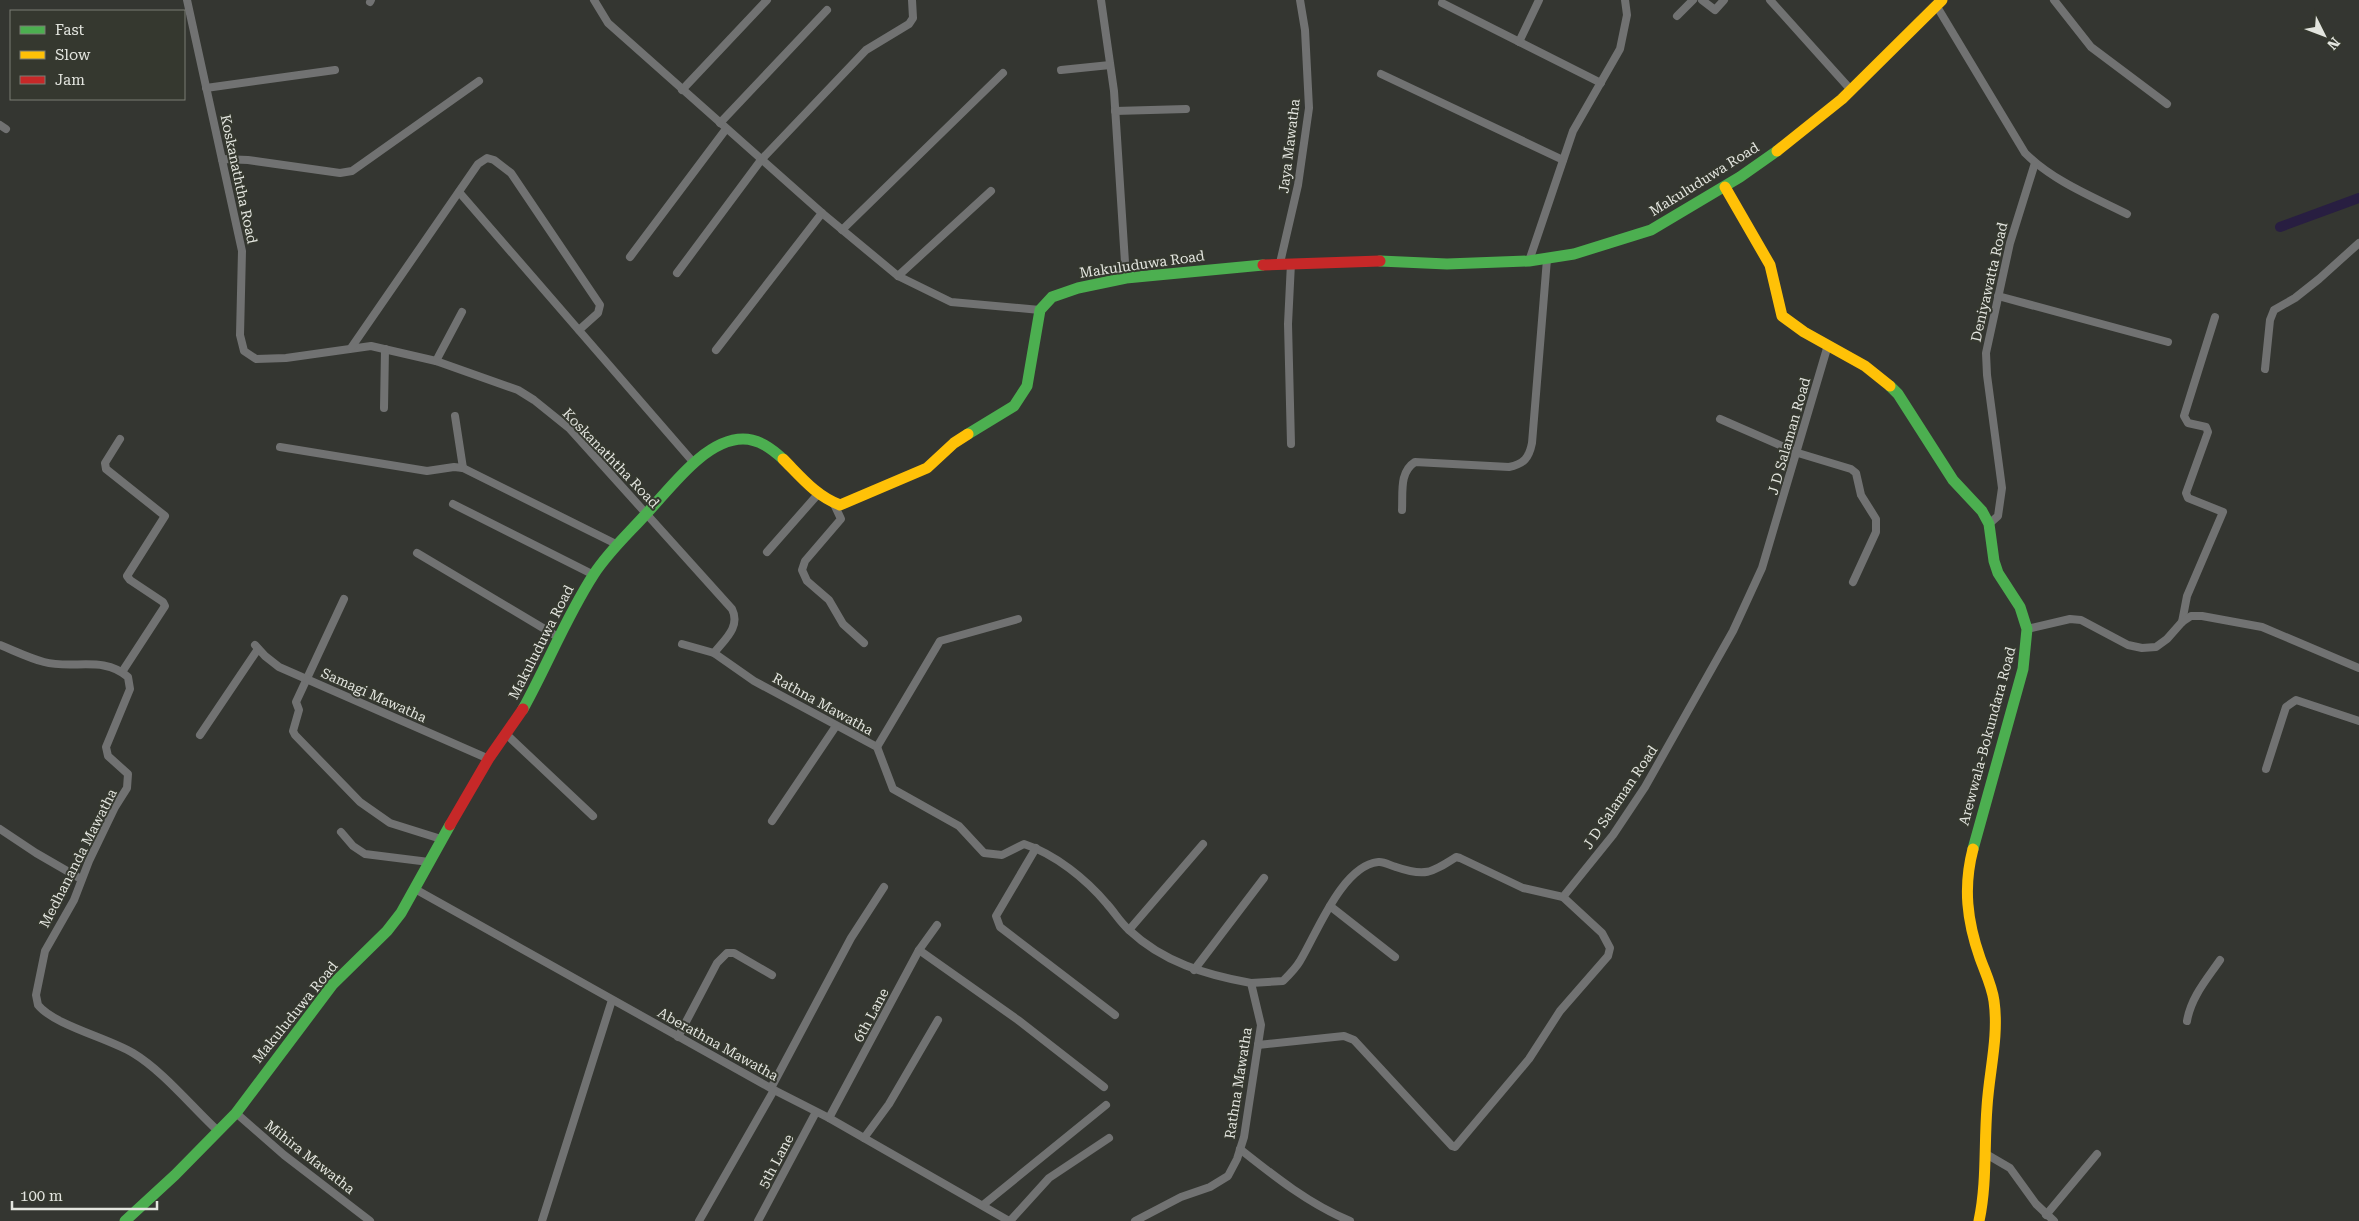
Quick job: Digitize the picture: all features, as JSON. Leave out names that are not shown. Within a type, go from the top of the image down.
[{"type":"street","name":"Koskanaththa Road","points":[[187,0],[242,251],[240,335],[244,351],[256,359],[286,358],[371,346],[436,361],[518,390],[534,400],[570,429],[602,467],[648,514],[732,609],[736,616],[730,634],[714,653]]},
{"type":"street","points":[[594,0],[608,23],[822,213],[898,276],[951,302],[1040,310],[1027,386],[1014,406],[954,443],[935,462],[916,474],[845,504],[834,504],[841,519],[805,561],[802,570],[807,581],[829,600],[843,624],[864,643]]},
{"type":"street","points":[[682,90],[767,0]]},
{"type":"street","points":[[677,273],[762,160],[866,50],[910,24],[913,18],[912,0]]},
{"type":"street","points":[[1101,0],[1115,111],[1126,278]]},
{"type":"street","name":"Jaya Mawatha","points":[[1291,444],[1285,263],[1309,108],[1305,30],[1300,0]]},
{"type":"street","points":[[1519,42],[1539,0]]},
{"type":"street","points":[[1529,261],[1573,131],[1620,49],[1627,15],[1625,0]]},
{"type":"street","points":[[1677,16],[1693,0]]},
{"type":"street","points":[[1702,0],[1715,10],[1724,0]]},
{"type":"street","points":[[1770,0],[1852,90]]},
{"type":"street","points":[[2054,0],[2092,46],[2167,104]]},
{"type":"street","points":[[1442,3],[1601,83]]},
{"type":"street","points":[[1940,3],[2025,154],[2035,163],[2080,191],[2127,214]]},
{"type":"street","name":"Makuluduwa Road","points":[[1040,310],[1052,297],[1064,292],[1126,278],[1285,263],[1368,260],[1447,264],[1529,261],[1548,259],[1615,243],[1651,230],[1725,187],[1802,133],[1852,90],[1940,3]]},
{"type":"street","points":[[630,257],[723,126],[827,10]]},
{"type":"street","points":[[1061,70],[1110,65]]},
{"type":"street","points":[[206,88],[335,70]]},
{"type":"street","points":[[842,230],[1003,73]]},
{"type":"street","points":[[1381,74],[1563,160]]},
{"type":"street","points":[[222,159],[248,160],[340,173],[352,171],[479,81]]},
{"type":"street","points":[[1115,111],[1186,109]]},
{"type":"street","points":[[351,348],[478,164],[487,158],[494,160],[511,173],[600,304],[598,313],[578,330]]},
{"type":"street","name":"Deniyawatta Road","points":[[1989,524],[1998,516],[2002,488],[1986,368],[1988,338],[2010,243],[2035,163]]},
{"type":"street","name":"Arewwala-Bokundara Road","points":[[1725,187],[1770,265],[1774,275],[1782,316],[1798,330],[1870,369],[1898,394],[1953,480],[1982,510],[1989,524],[1994,561],[1998,573],[2020,607],[2027,629],[2023,669],[1970,860],[1965,891],[1966,907],[1972,935],[1994,1000],[1995,1033],[1988,1105],[1986,1184],[1979,1221]]},
{"type":"street","points":[[898,276],[991,191]]},
{"type":"street","points":[[459,192],[694,463]]},
{"type":"street","points":[[716,350],[822,213]]},
{"type":"street","points":[[2265,369],[2270,320],[2274,310],[2296,298],[2359,243]]},
{"type":"street","points":[[1402,510],[1403,480],[1406,471],[1415,462],[1509,467],[1518,465],[1528,458],[1532,443],[1548,259]]},
{"type":"street","points":[[1998,296],[2168,342]]},
{"type":"street","points":[[436,361],[462,312]]},
{"type":"street","points":[[2182,622],[2187,596],[2223,512],[2188,498],[2186,493],[2208,432],[2206,427],[2188,423],[2184,416],[2215,317]]},
{"type":"street","name":"J D Salaman Road","points":[[1563,898],[1613,835],[1645,787],[1733,631],[1762,568],[1798,453],[1828,345]]},
{"type":"street","points":[[384,408],[385,349]]},
{"type":"street","points":[[455,416],[463,468]]},
{"type":"street","points":[[1720,419],[1798,453],[1851,469],[1856,473],[1861,495],[1876,519],[1876,532],[1853,582]]},
{"type":"street","name":"Makuluduwa Road","points":[[131,1219],[236,1113],[333,984],[387,931],[415,889],[441,839],[489,759],[523,710],[558,637],[594,575],[616,544],[648,514],[680,476],[694,463],[728,443],[743,439],[757,440],[834,504]]},
{"type":"street","points":[[0,645],[45,662],[70,666],[99,663],[122,672],[165,606],[163,602],[127,576],[165,516],[106,469],[105,463],[120,440]]},
{"type":"street","points":[[280,447],[427,471],[454,466],[463,468],[616,544]]},
{"type":"street","points":[[767,552],[819,492]]},
{"type":"street","points":[[453,504],[594,575]]},
{"type":"street","points":[[418,553],[558,637]]},
{"type":"street","points":[[344,599],[305,679],[296,702],[299,714],[293,731],[297,739],[360,802],[390,823],[441,839]]},
{"type":"street","points":[[2027,629],[2070,618],[2081,620],[2128,645],[2142,648],[2156,647],[2167,639],[2182,622],[2191,616],[2202,616],[2262,627],[2359,668]]},
{"type":"street","points":[[877,747],[940,641],[1018,619]]},
{"type":"street","name":"Rathna Mawatha","points":[[682,644],[714,653],[754,681],[877,747],[893,789],[959,826],[984,853],[1002,855],[1024,844],[1036,848]]},
{"type":"street","name":"Samagi Mawatha","points":[[200,735],[256,647],[279,667],[489,759]]},
{"type":"street","name":"Medhananda Mawatha","points":[[122,672],[128,677],[130,689],[107,741],[106,752],[128,774],[127,788],[115,807],[81,879],[74,900],[45,951],[36,995],[38,1005],[50,1016],[111,1041],[135,1054],[218,1131]]},
{"type":"street","points":[[2266,770],[2286,707],[2291,702],[2296,700],[2359,721]]},
{"type":"street","points":[[772,821],[836,726]]},
{"type":"street","points":[[506,734],[593,816]]},
{"type":"street","points":[[0,828],[36,853],[81,879]]},
{"type":"street","points":[[341,832],[353,846],[365,854],[429,862]]},
{"type":"street","points":[[1129,930],[1203,844]]},
{"type":"street","points":[[1114,1015],[1000,927],[996,916],[1036,848],[1087,882],[1129,930],[1141,940],[1194,970],[1250,983],[1283,981],[1300,963],[1330,906],[1349,880],[1363,867],[1380,862],[1416,874],[1428,873],[1456,857],[1468,860],[1523,888],[1563,898],[1602,933],[1610,948],[1608,956],[1560,1011],[1529,1059],[1455,1147],[1354,1040],[1344,1036],[1258,1045]]},
{"type":"street","points":[[1194,970],[1264,878]]},
{"type":"street","points":[[700,1221],[851,938],[884,887]]},
{"type":"street","name":"Aberathna Mawatha","points":[[415,889],[772,1089],[829,1118],[1009,1221]]},
{"type":"street","points":[[1330,906],[1395,957]]},
{"type":"street","name":"6th Lane","points":[[829,1118],[919,950],[936,925]]},
{"type":"street","points":[[919,950],[1018,1020],[1104,1087]]},
{"type":"street","points":[[678,1036],[717,963],[727,953],[734,953],[772,975]]},
{"type":"street","points":[[2187,1021],[2195,996],[2220,960]]},
{"type":"street","name":"Rathna Mawatha","points":[[1135,1221],[1181,1197],[1210,1187],[1228,1176],[1240,1149],[1261,1025],[1250,983]]},
{"type":"street","points":[[542,1221],[612,1000]]},
{"type":"street","points":[[864,1138],[889,1104],[938,1020]]},
{"type":"street","points":[[983,1205],[1106,1105]]},
{"type":"street","name":"5th Lane","points":[[758,1221],[816,1112]]},
{"type":"street","name":"Mihira Mawatha","points":[[236,1113],[284,1155],[370,1221]]},
{"type":"street","points":[[1009,1221],[1049,1178],[1109,1138]]},
{"type":"street","points":[[1240,1149],[1282,1181],[1334,1215],[1350,1221]]},
{"type":"street","points":[[1986,1154],[2010,1168],[2046,1215],[2054,1221]]},
{"type":"street","points":[[2046,1215],[2097,1154]]},
{"type":"waterway","points":[[2280,227],[2359,198]]},
{"type":"traffic: fast","points":[[1380,261],[1447,264],[1529,261],[1574,254],[1651,230],[1740,177],[1777,151]]},
{"type":"traffic: fast","points":[[968,434],[1014,406],[1027,386],[1040,310],[1052,297],[1078,288],[1126,278],[1263,265]]},
{"type":"traffic: fast","points":[[1890,386],[1898,394],[1953,480],[1982,511],[1989,524],[1994,561],[1998,573],[2020,607],[2027,629],[2023,669],[1973,849]]},
{"type":"traffic: fast","points":[[523,709],[594,574],[612,550],[689,467],[715,447],[729,441],[743,439],[760,443],[770,448],[783,459]]},
{"type":"traffic: fast","points":[[125,1221],[175,1175],[236,1113],[333,984],[387,931],[401,913],[450,825]]},
{"type":"traffic: slow","points":[[1777,151],[1842,99],[1942,0]]},
{"type":"traffic: slow","points":[[1725,187],[1770,265],[1782,316],[1804,332],[1865,366],[1890,386]]},
{"type":"traffic: slow","points":[[783,459],[816,491],[840,505],[927,468],[954,443],[968,434]]},
{"type":"traffic: slow","points":[[1973,849],[1967,890],[1969,917],[1980,958],[1992,990],[1995,1014],[1995,1041],[1988,1094],[1984,1179],[1979,1221]]},
{"type":"traffic: jam","points":[[1263,265],[1380,261]]},
{"type":"traffic: jam","points":[[450,825],[489,758],[523,709]]}]
